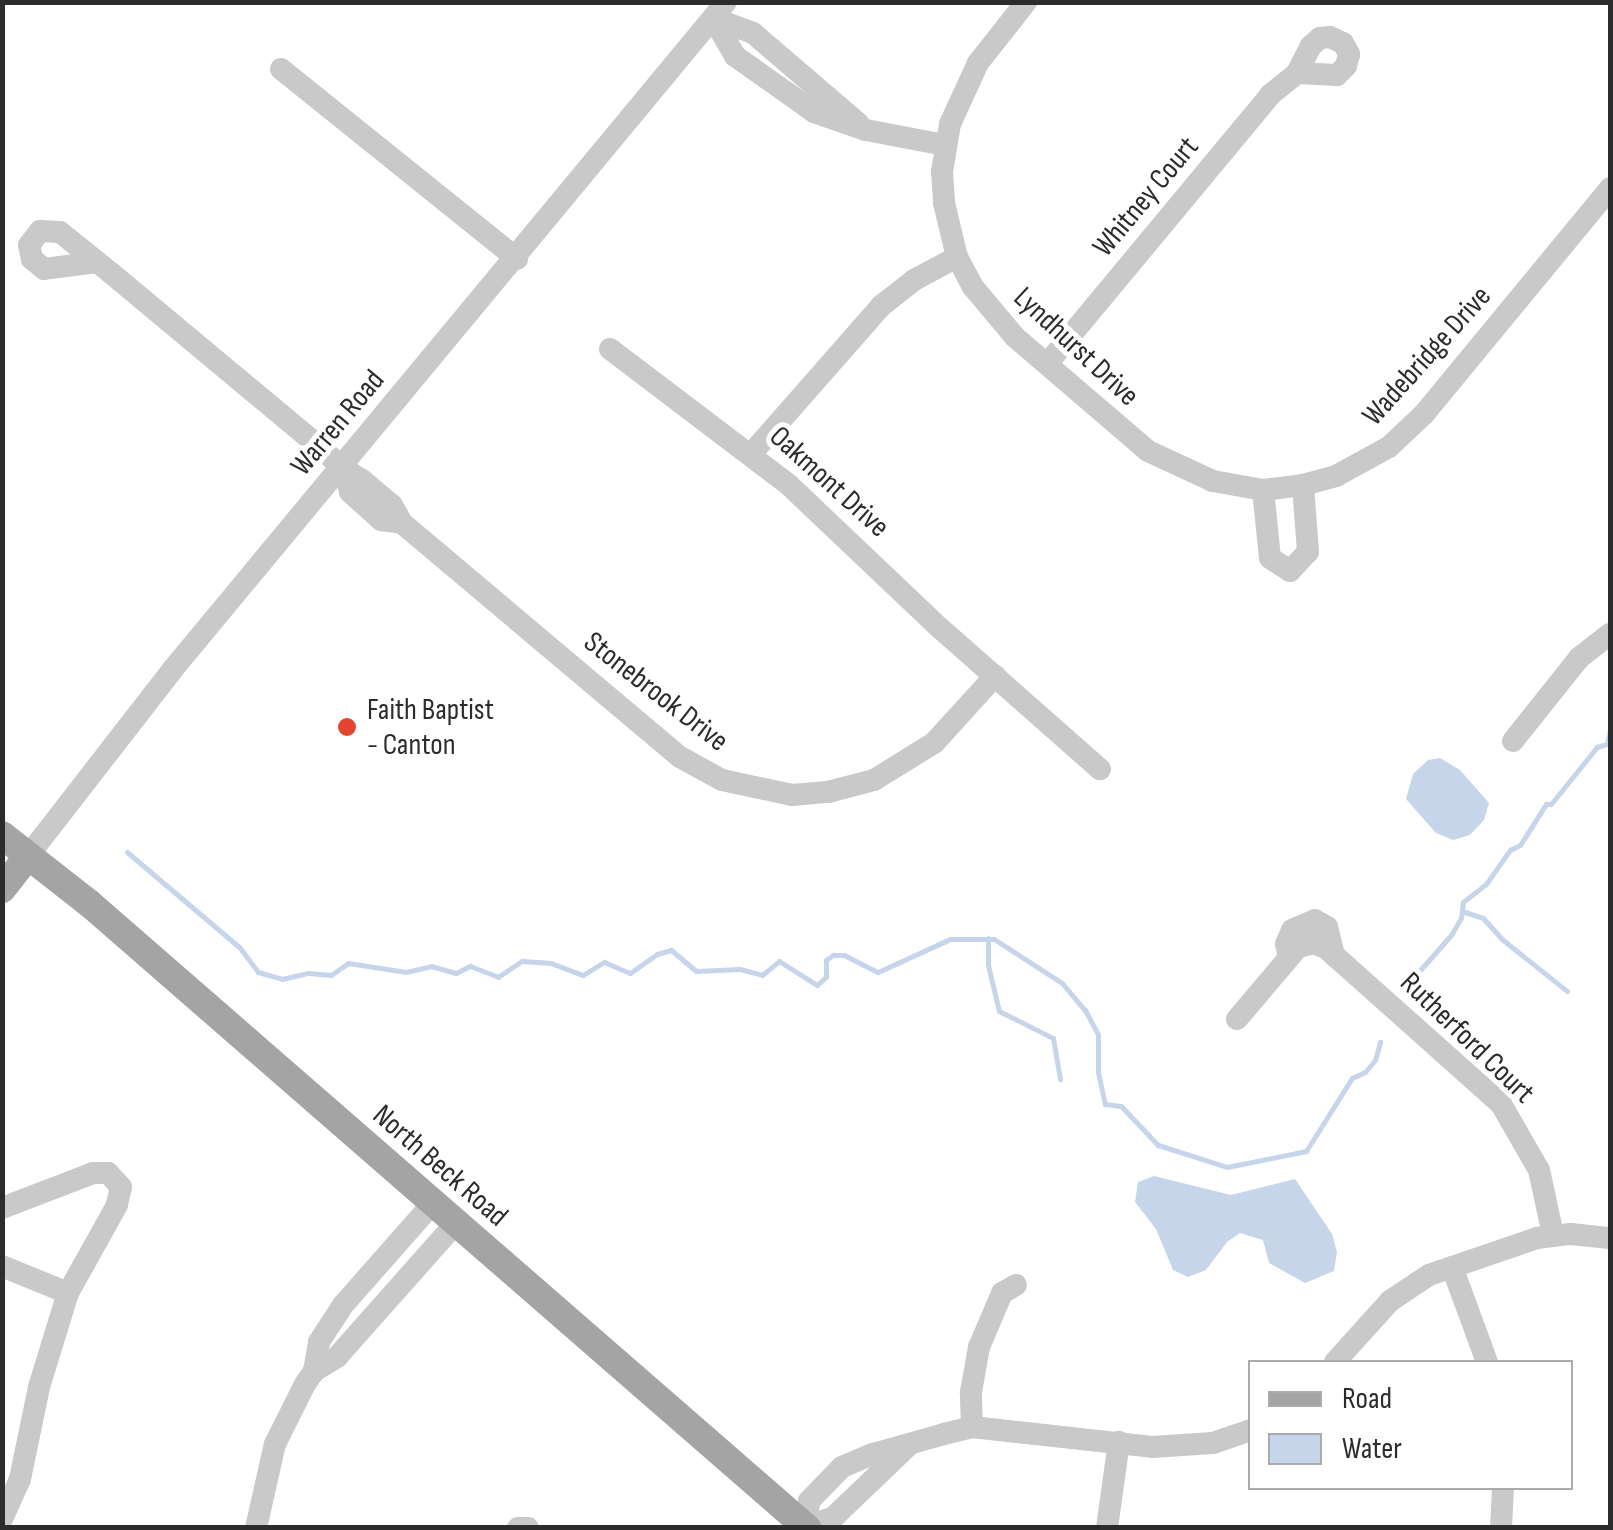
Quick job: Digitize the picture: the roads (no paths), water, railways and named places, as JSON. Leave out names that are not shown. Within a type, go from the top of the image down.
[{"type":"main road","name":"North Beck Road","points":[[2,835],[806,1527]]},
{"type":"main road","name":"Warren Road","points":[[2,889],[28,856]]},
{"type":"street","name":"Lyndhurst Drive","points":[[1026,2],[972,74],[958,101],[945,145],[944,203],[958,257],[992,313],[1164,461],[1213,482],[1253,488]]},
{"type":"street","points":[[719,10],[734,56],[814,112],[866,130],[945,145]]},
{"type":"street","name":"Warren Road","points":[[28,856],[173,669],[344,469],[719,10]]},
{"type":"street","points":[[281,69],[517,259]]},
{"type":"street","name":"Whitney Court","points":[[1047,364],[1270,96],[1297,74]]},
{"type":"street","name":"Wadebridge Drive","points":[[1253,488],[1303,484],[1363,463],[1412,427],[1610,188]]},
{"type":"street","points":[[752,453],[881,306],[914,280],[958,257]]},
{"type":"street","name":"Stonebrook Drive","points":[[97,262],[392,505],[402,523],[680,756],[739,786],[810,794],[874,780],[934,743],[995,676]]},
{"type":"street","name":"Oakmont Drive","points":[[610,349],[752,453],[1100,769]]},
{"type":"street","points":[[1253,488],[1270,558],[1276,566],[1290,571],[1308,552],[1303,484]]},
{"type":"street","points":[[1513,741],[1579,658],[1610,634]]},
{"type":"street","name":"Rutherford Court","points":[[1237,1019],[1298,947],[1314,943],[1334,955],[1501,1104],[1530,1148],[1553,1235]]},
{"type":"street","points":[[2,1208],[93,1173],[108,1173],[118,1181],[117,1205],[68,1293],[38,1387],[20,1480],[2,1519]]},
{"type":"street","points":[[256,1528],[276,1444],[314,1371],[319,1342],[344,1305],[432,1203]]},
{"type":"street","points":[[314,1371],[336,1357],[456,1223]]},
{"type":"street","points":[[1337,1360],[1390,1301],[1419,1281],[1553,1235],[1610,1238]]},
{"type":"street","points":[[2,1266],[68,1293]]},
{"type":"street","points":[[1452,1267],[1485,1360]]},
{"type":"street","points":[[972,1427],[971,1392],[979,1348],[1002,1293],[1016,1285]]},
{"type":"street","points":[[910,1444],[834,1517],[806,1527],[808,1501],[842,1467],[910,1444],[972,1427],[1183,1447],[1248,1431]]},
{"type":"street","points":[[1107,1528],[1119,1442]]},
{"type":"street","points":[[1500,1528],[1503,1490]]},
{"type":"street","points":[[518,1528],[528,1528]]},
{"type":"water","points":[[1440,758],[1460,770],[1489,803],[1484,820],[1470,835],[1453,840],[1436,833],[1406,799],[1413,774],[1428,760]]},
{"type":"water","points":[[1154,1176],[1231,1195],[1295,1179],[1332,1234],[1337,1252],[1334,1271],[1305,1283],[1269,1263],[1263,1240],[1240,1233],[1227,1242],[1206,1270],[1188,1277],[1173,1270],[1156,1229],[1135,1202],[1138,1182]]},
{"type":"waterway","points":[[1414,977],[1451,935],[1461,918],[1463,902],[1486,884],[1510,850],[1520,845],[1546,804],[1551,804],[1597,747],[1607,744],[1610,730]]},
{"type":"waterway","points":[[127,852],[240,948],[258,972],[282,979],[308,973],[331,975],[348,963],[406,972],[431,966],[456,973],[470,966],[498,977],[522,961],[551,963],[583,975],[604,962],[630,973],[657,954],[671,950],[696,971],[740,969],[762,975],[779,961],[817,985],[826,977],[826,960],[833,955],[844,955],[878,972],[950,939],[994,939],[1062,983],[1085,1010],[1098,1034],[1098,1072],[1105,1104],[1121,1106],[1158,1145],[1227,1167],[1306,1151],[1352,1078],[1365,1072],[1375,1060],[1380,1042]]},
{"type":"waterway","points":[[1462,911],[1483,918],[1503,940],[1567,991]]},
{"type":"waterway","points":[[988,938],[988,965],[999,1011],[1053,1038],[1060,1079]]},
{"type":"place","name":"Faith Baptist - Canton","points":[[347,727]]}]
